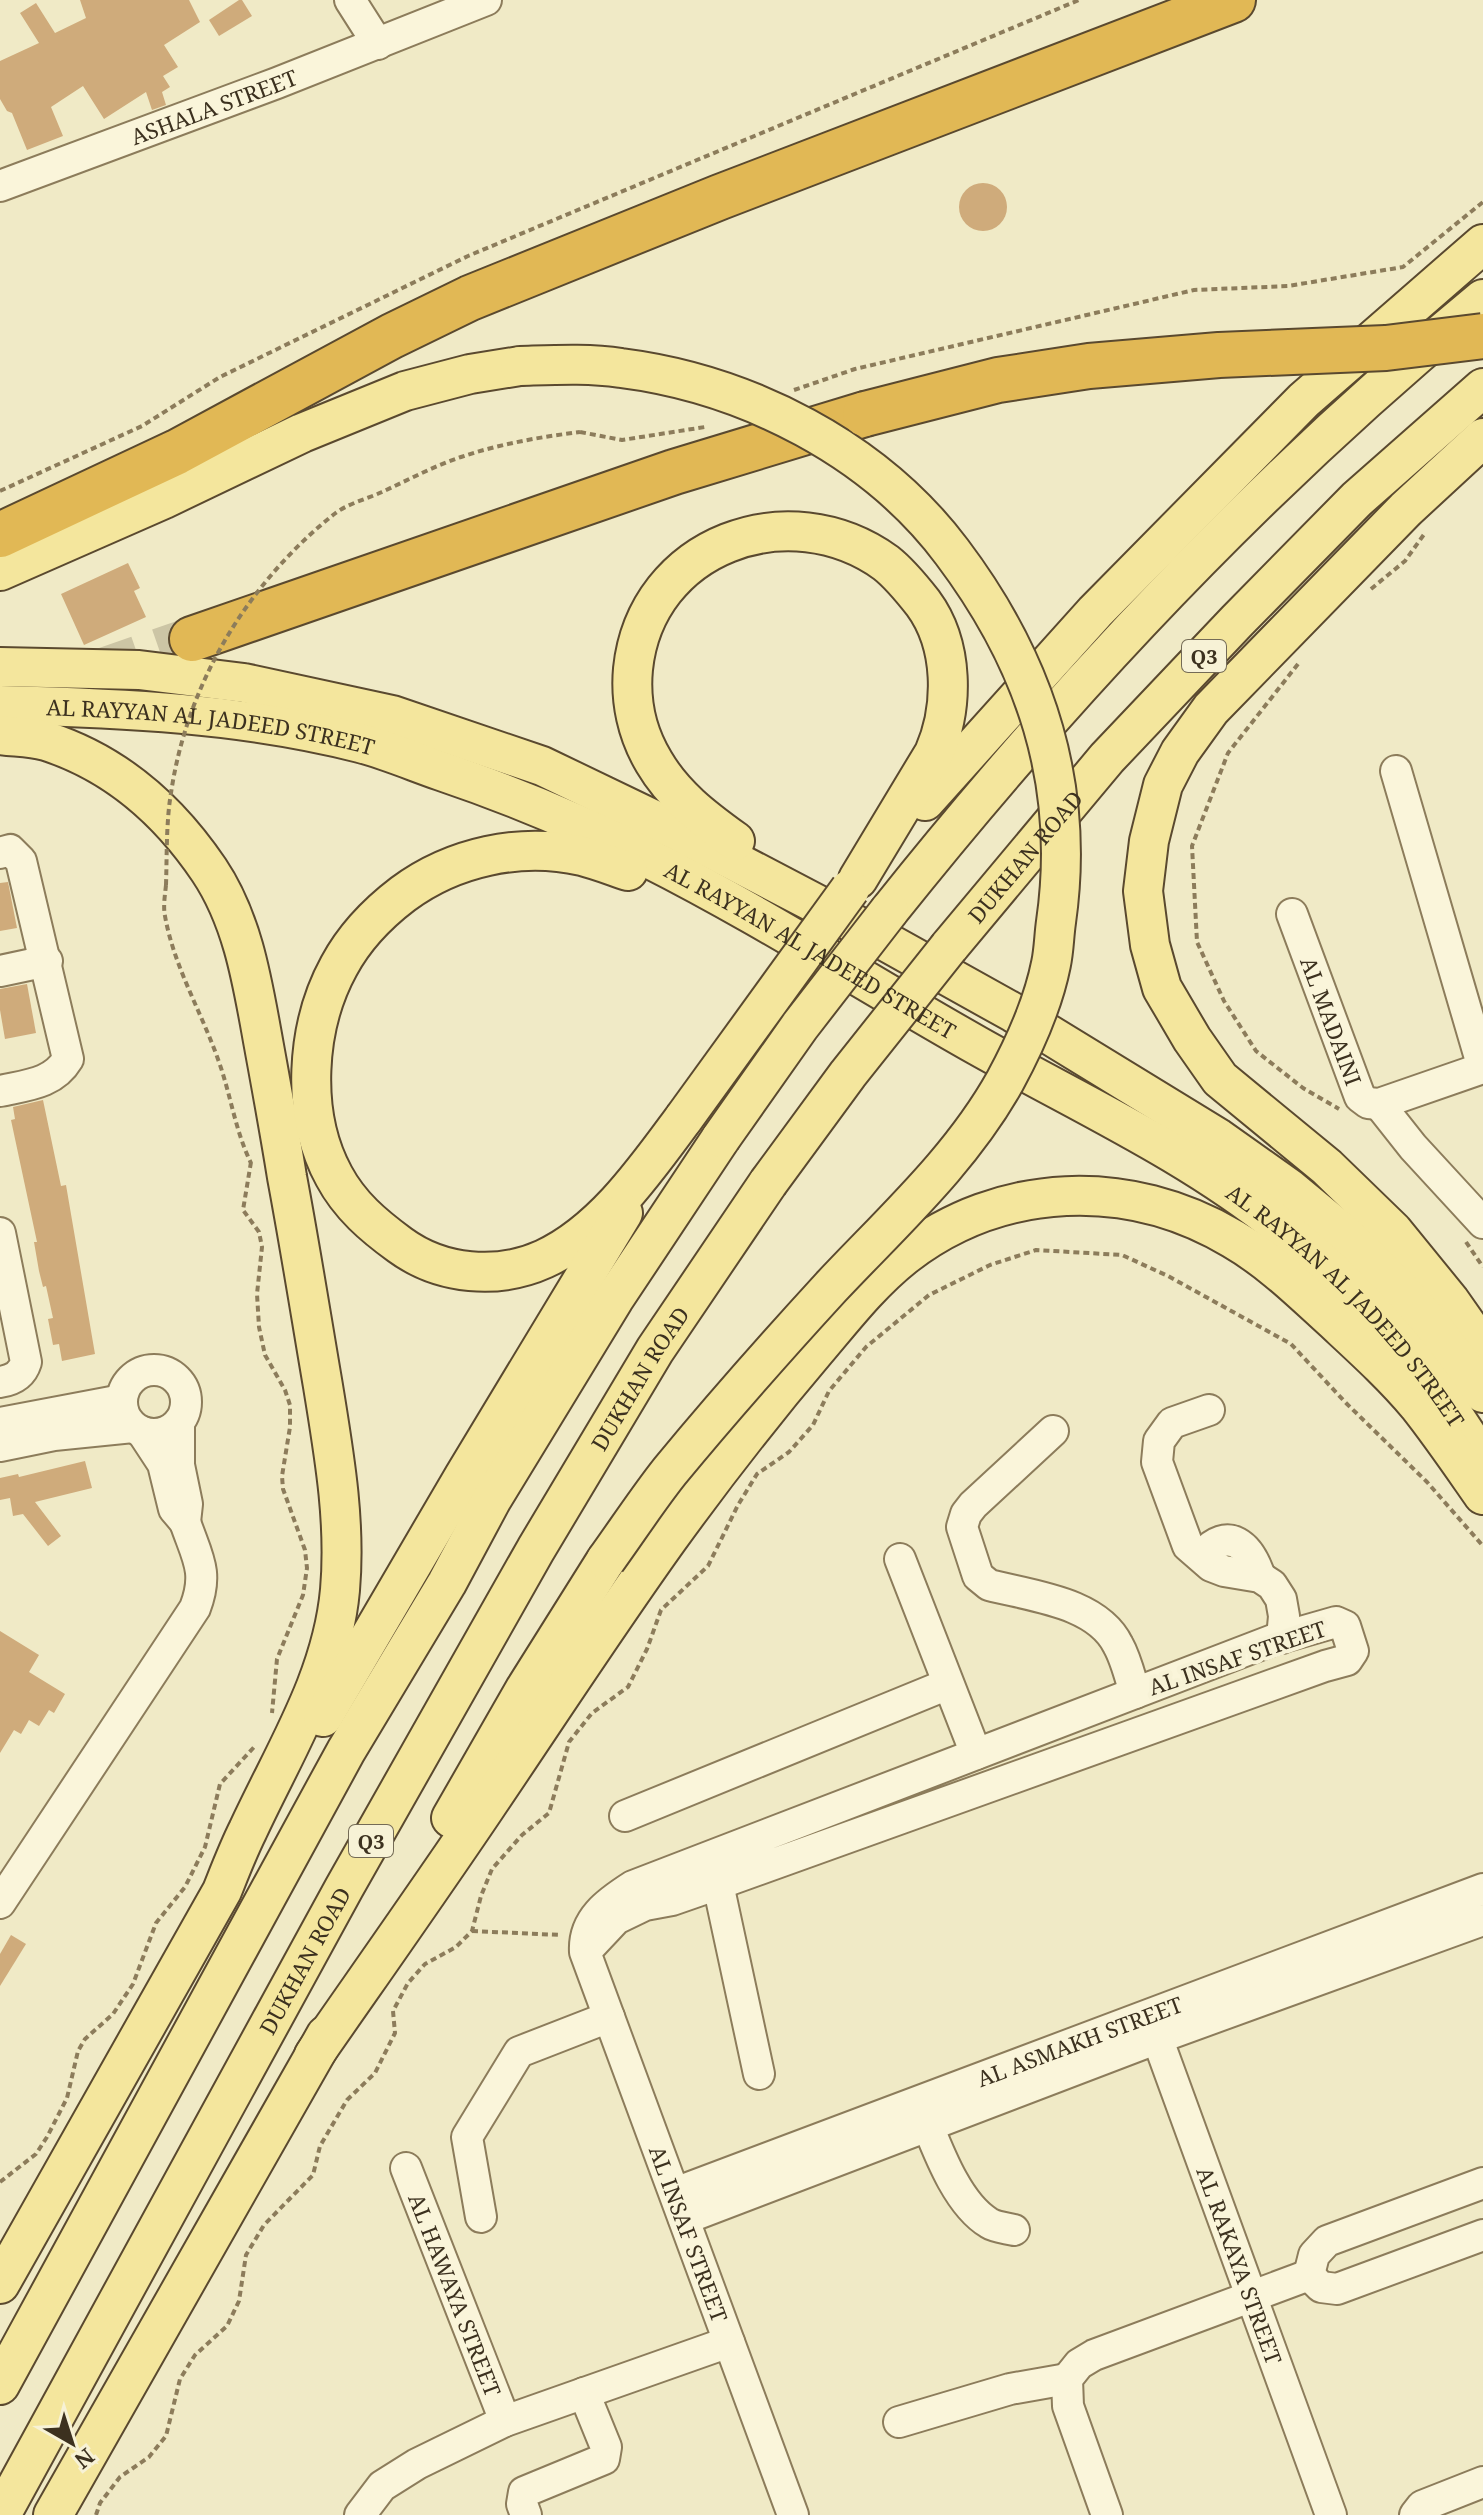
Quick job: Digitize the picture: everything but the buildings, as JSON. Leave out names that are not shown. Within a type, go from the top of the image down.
[{"type":"highway","points":[[0,535],[177,452],[338,364],[470,298],[705,202],[1233,0]]},
{"type":"highway","points":[[192,639],[674,472],[865,414],[998,380],[1089,366],[1219,355],[1386,348],[1483,336]]},
{"type":"main road","points":[[797,940],[745,921],[665,883],[580,856],[512,851],[470,861],[419,882],[390,904],[349,948],[327,991],[311,1062],[313,1108],[333,1175],[346,1195],[376,1228],[416,1257],[444,1267],[472,1271],[522,1267],[545,1259],[589,1228],[661,1149],[852,896],[1095,612],[1304,400],[1483,244]]},
{"type":"main road","points":[[0,2385],[346,1751],[447,1583],[492,1499],[606,1312],[721,1138],[800,1026],[958,825],[1181,579],[1300,460],[1421,350],[1483,299]]},
{"type":"main road","points":[[0,571],[164,499],[302,433],[405,391],[470,374],[520,366],[617,367],[668,375],[732,393],[824,439],[910,503],[944,541],[975,582],[1021,664],[1042,719],[1058,791],[1063,848],[1051,965],[1039,1004],[1004,1083],[977,1127],[939,1173],[828,1290],[668,1474],[606,1560],[525,1689],[53,2515]]},
{"type":"main road","name":"DUKHAN ROAD","points":[[1,2515],[344,1888],[536,1549],[655,1350],[768,1183],[848,1074],[949,947],[1107,758],[1357,499],[1483,388]]},
{"type":"main road","points":[[1483,438],[1406,509],[1211,709],[1180,752],[1163,785],[1149,841],[1143,891],[1150,945],[1162,988],[1220,1079],[1327,1167],[1393,1231],[1450,1301],[1483,1348]]},
{"type":"main road","points":[[775,531],[800,531],[847,542],[889,565],[930,613],[938,632],[947,675],[946,717],[942,736],[852,896],[691,808],[654,762],[639,728],[632,681],[635,654],[642,631],[660,595],[680,572],[702,554],[742,538],[775,531]]},
{"type":"main road","name":"AL RAYYAN AL JADEED STREET","points":[[0,667],[139,670],[244,683],[392,715],[542,766],[673,829],[852,896],[1083,1055],[1218,1138],[1290,1189],[1343,1233],[1397,1286],[1483,1393]]},
{"type":"main road","name":"AL RAYYAN AL JADEED STREET","points":[[0,705],[135,709],[227,717],[361,743],[506,793],[648,857],[978,1046],[1162,1146],[1283,1228],[1367,1306],[1398,1340],[1432,1382],[1483,1462]]},
{"type":"main road","points":[[0,735],[43,740],[94,760],[148,798],[184,836],[231,909],[244,949],[259,1018],[302,1255],[340,1493],[340,1590],[332,1640],[319,1678],[222,1891]]},
{"type":"main road","points":[[0,2284],[222,1891],[464,1476],[661,1149]]},
{"type":"main road","points":[[314,2055],[641,1577],[702,1493],[777,1396],[864,1293],[904,1257],[946,1229],[984,1211],[1032,1198],[1066,1194],[1101,1195],[1147,1204],[1204,1224],[1264,1260],[1376,1360],[1418,1405],[1483,1495]]},
{"type":"street","points":[[350,0],[378,44]]},
{"type":"street","name":"ASHALA STREET","points":[[0,186],[378,44],[486,0]]},
{"type":"street","points":[[1396,771],[1483,1068]]},
{"type":"street","points":[[0,853],[10,850],[21,861],[68,1059],[60,1073],[48,1080],[0,1091]]},
{"type":"street","name":"AL MADAINI","points":[[1292,914],[1356,1088],[1360,1097],[1368,1103],[1365,1110]]},
{"type":"street","points":[[0,971],[47,961]]},
{"type":"street","name":"AL MADAINI","points":[[1365,1110],[1483,1068]]},
{"type":"street","points":[[1365,1110],[1413,1147],[1473,1230]]},
{"type":"street","points":[[0,1233],[26,1362],[15,1378],[0,1382]]},
{"type":"street","points":[[0,1903],[195,1608],[203,1587],[202,1569],[185,1522],[174,1509],[163,1464],[132,1420],[130,1381],[147,1371],[167,1373],[175,1378],[186,1395],[186,1405],[179,1423],[179,1465],[187,1504],[185,1522]]},
{"type":"street","points":[[1209,1410],[1172,1423],[1159,1441],[1157,1462],[1188,1546],[1201,1556],[1223,1540],[1236,1541],[1249,1553],[1260,1577],[1272,1585],[1281,1599],[1284,1616],[1282,1638]]},
{"type":"street","points":[[0,1423],[132,1420],[162,1433],[179,1423]]},
{"type":"street","points":[[0,1446],[132,1420]]},
{"type":"street","points":[[1053,1431],[973,1505],[962,1527],[978,1576],[989,1585],[1084,1612],[1103,1625],[1118,1643],[1135,1693]]},
{"type":"street","points":[[900,1559],[976,1754]]},
{"type":"street","name":"AL INSAF STREET","points":[[585,1944],[616,1919],[645,1905],[672,1900],[718,1884],[1347,1660],[1353,1651],[1345,1626],[1336,1622],[1282,1638],[1135,1693],[633,1886],[598,1912],[585,1944],[609,2017],[793,2515]]},
{"type":"street","points":[[625,1816],[948,1684]]},
{"type":"street","points":[[718,1884],[759,2074]]},
{"type":"street","name":"AL ASMAKH STREET","points":[[679,2206],[928,2126],[1483,1889]]},
{"type":"street","name":"AL ASMAKH STREET","points":[[679,2206],[1154,2027],[1483,1920]]},
{"type":"street","points":[[481,2217],[467,2137],[519,2052],[609,2017]]},
{"type":"street","name":"AL RAKAYA STREET","points":[[1154,2027],[1331,2515]]},
{"type":"street","points":[[928,2126],[944,2165],[966,2200],[989,2223],[1014,2230]]},
{"type":"street","name":"AL HAWAYA STREET","points":[[406,2168],[505,2421]]},
{"type":"street","points":[[1309,2275],[1314,2255],[1327,2241],[1483,2183]]},
{"type":"street","points":[[1309,2275],[1321,2287],[1337,2289],[1483,2235]]},
{"type":"street","points":[[1107,2515],[1068,2406],[1067,2379],[1079,2364],[1094,2355],[1309,2275]]},
{"type":"street","name":"AL HAWAYA STREET","points":[[360,2515],[382,2486],[417,2464],[505,2421],[729,2342]]},
{"type":"street","points":[[899,2422],[1010,2389],[1067,2379]]},
{"type":"street","points":[[526,2515],[522,2504],[524,2492],[604,2459],[606,2447],[584,2393]]},
{"type":"street","points":[[1415,2515],[1422,2506],[1483,2482]]},
{"type":"path","points":[[785,394],[855,369],[1194,290],[1288,286],[1403,267],[1483,202]]},
{"type":"path","points":[[258,1169],[251,1162],[236,1131],[222,1070],[184,978],[164,914],[170,794],[182,741],[195,701],[216,655],[244,607],[277,568],[335,513],[460,457],[534,438],[580,432],[622,440],[716,426]]},
{"type":"path","points":[[1363,594],[1405,561],[1429,527]]},
{"type":"path","points":[[1306,654],[1228,753],[1192,846],[1197,942],[1224,1001],[1256,1051],[1303,1088],[1365,1110]]},
{"type":"path","points":[[251,1162],[243,1210],[259,1232],[262,1247],[257,1294],[259,1327],[265,1355],[290,1405],[283,1489],[305,1550],[307,1568],[303,1595],[277,1659],[272,1720]]},
{"type":"path","points":[[1473,1230],[1483,1267]]},
{"type":"path","points":[[96,2515],[100,2503],[120,2477],[149,2457],[166,2436],[180,2379],[195,2355],[227,2326],[239,2301],[246,2255],[264,2225],[313,2175],[320,2146],[347,2100],[375,2073],[395,2033],[393,2011],[408,1983],[425,1964],[456,1947],[472,1931],[492,1869],[522,1835],[549,1813],[569,1742],[592,1713],[628,1687],[647,1649],[661,1610],[708,1566],[757,1474],[789,1452],[813,1425],[829,1391],[866,1347],[929,1295],[990,1265],[1036,1250],[1122,1255],[1168,1276],[1291,1344],[1427,1482],[1483,1546]]},
{"type":"path","points":[[0,2182],[36,2154],[47,2137],[67,2098],[78,2051],[85,2039],[113,2014],[127,1994],[143,1964],[146,1943],[156,1923],[193,1875],[205,1847],[220,1784],[260,1741]]},
{"type":"path","points":[[472,1931],[585,1944]]},
{"type":"tunnel","points":[[97,672],[192,639]]}]
